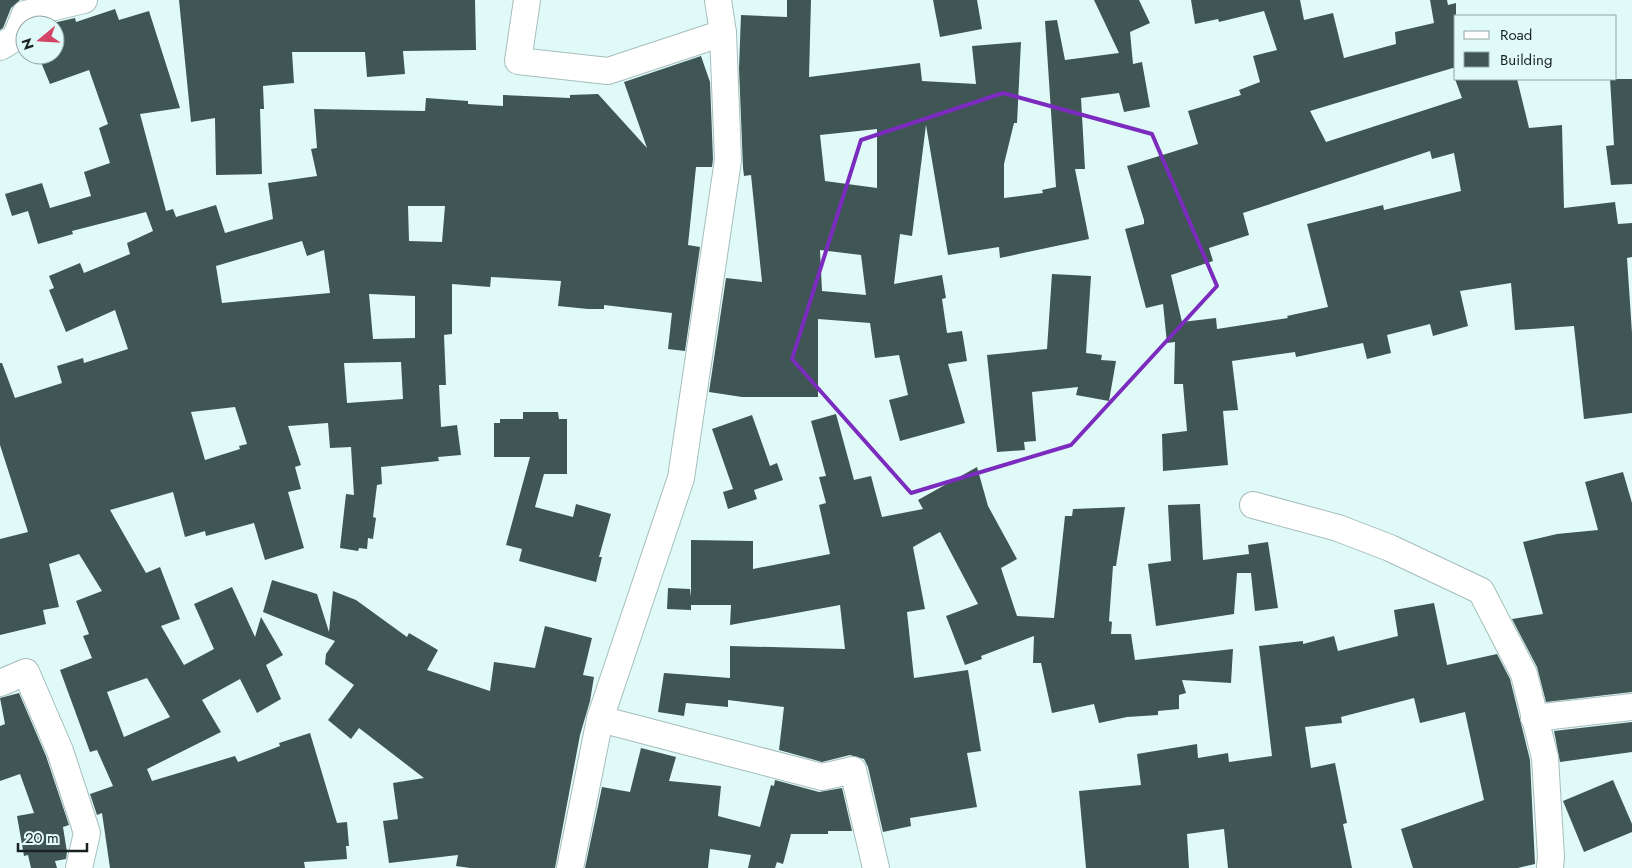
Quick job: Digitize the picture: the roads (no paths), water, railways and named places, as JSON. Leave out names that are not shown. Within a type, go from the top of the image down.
[{"type":"street","points":[[0,47],[15,38],[25,14],[84,0]]},
{"type":"street","points":[[527,0],[518,61],[608,71],[723,33]]},
{"type":"street","points":[[570,868],[600,719],[681,478],[728,160],[723,33],[718,0]]},
{"type":"street","points":[[1253,505],[1338,528],[1390,548],[1481,591],[1524,674],[1545,758],[1552,856],[1550,868]]},
{"type":"street","points":[[0,683],[26,672],[35,688],[60,751],[87,832],[79,868]]},
{"type":"street","points":[[1534,718],[1632,707]]},
{"type":"street","points":[[600,719],[822,777],[853,770],[876,868]]}]
